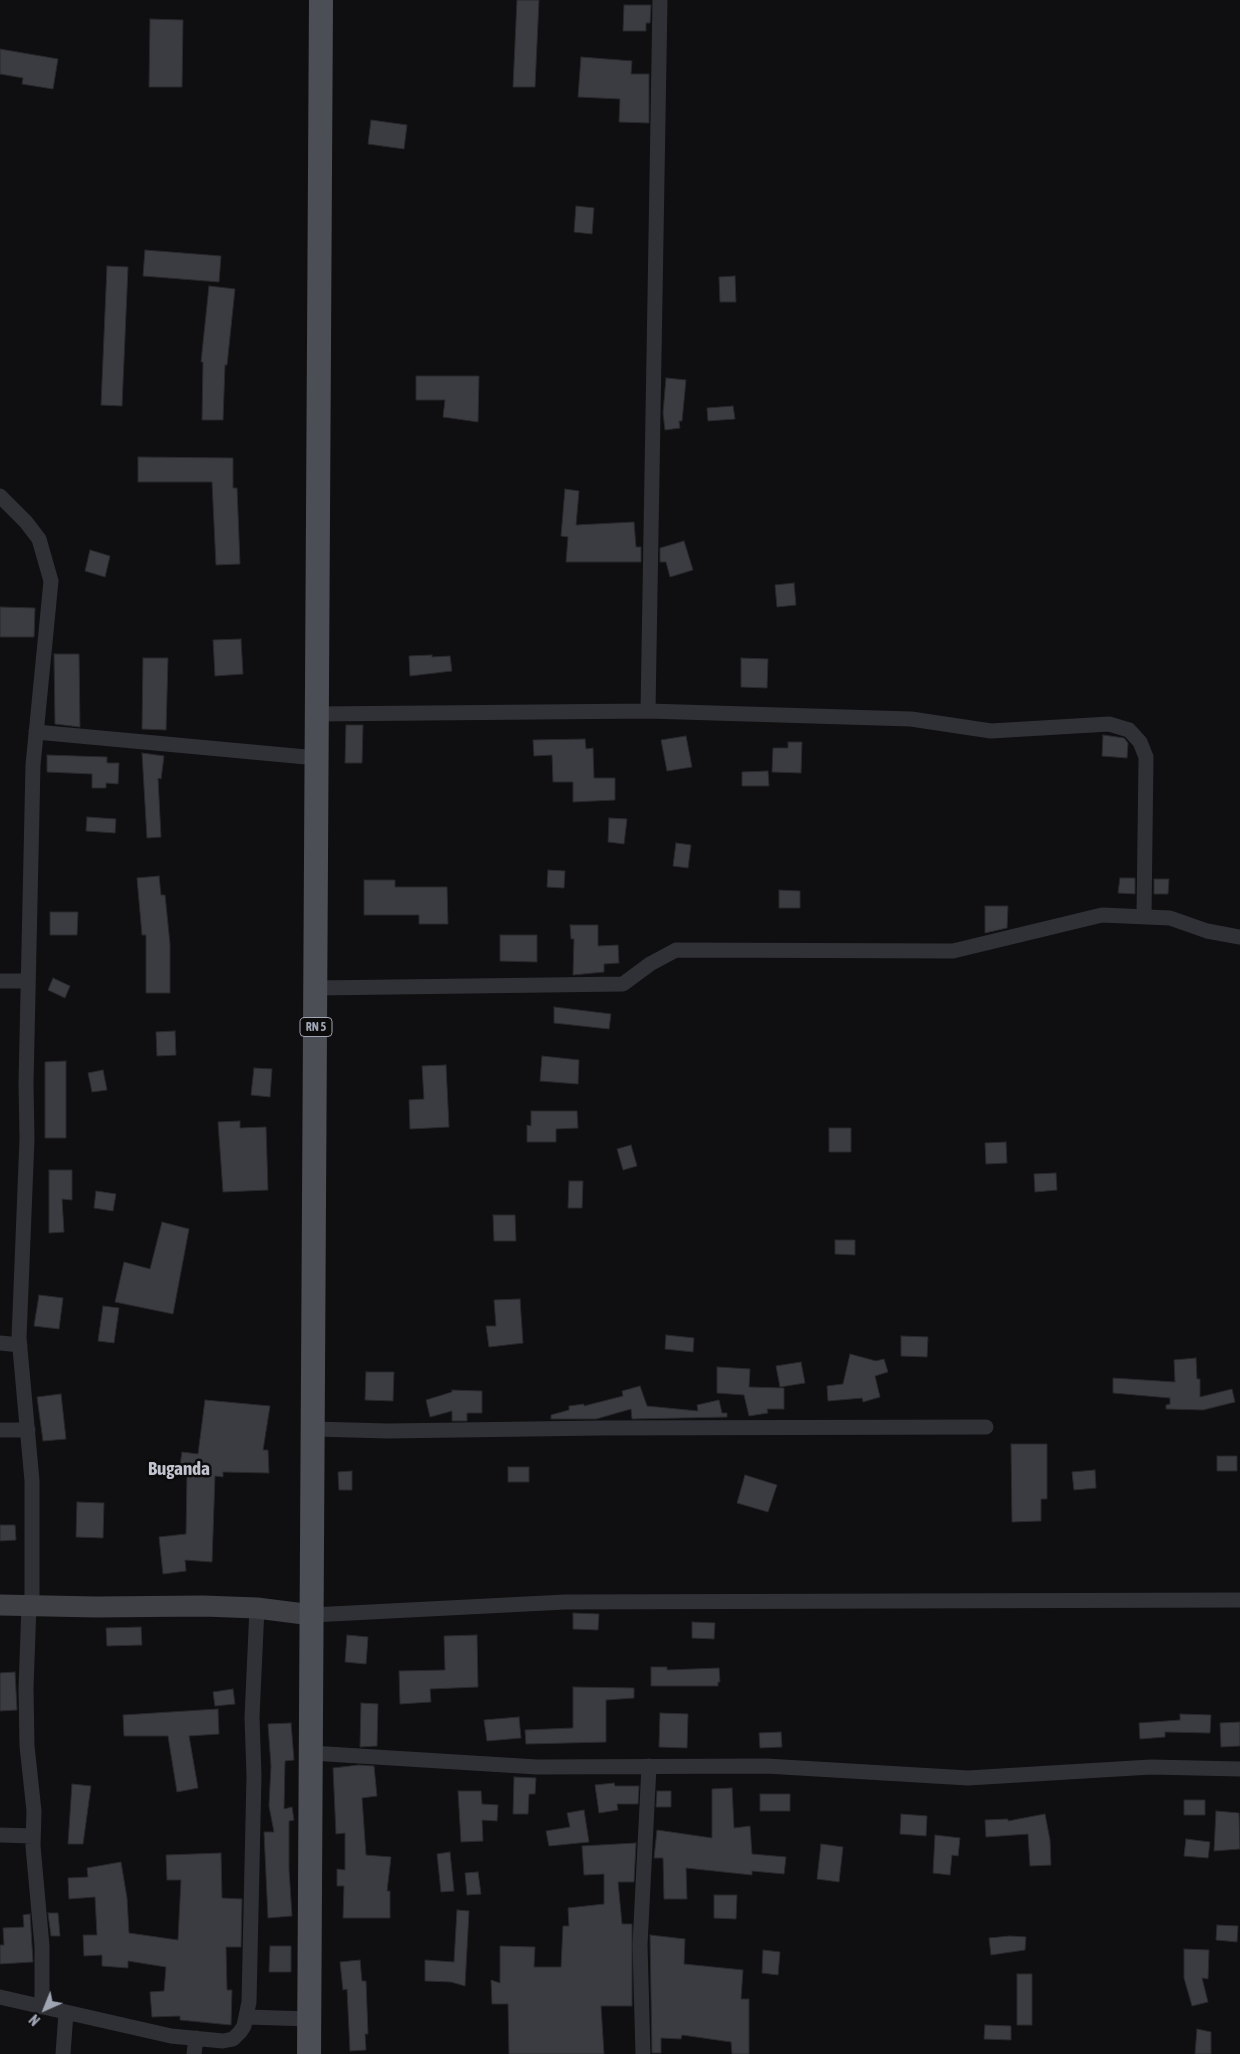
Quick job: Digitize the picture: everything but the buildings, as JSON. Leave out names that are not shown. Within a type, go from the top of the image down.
[{"type":"main road","name":"RN 5","points":[[309,2054],[322,0]]},
{"type":"street","points":[[648,711],[660,0]]},
{"type":"street","points":[[0,496],[26,522],[39,539],[51,581],[33,765],[20,1346],[32,1481],[30,1605],[26,1688],[27,1746],[34,1811],[42,1946],[42,2007]]},
{"type":"street","points":[[316,714],[648,711],[911,719],[991,731],[1109,724],[1129,730],[1140,742],[1146,757],[1144,916]]},
{"type":"street","points":[[36,732],[317,758]]},
{"type":"street","points":[[316,988],[623,984],[650,964],[676,950],[953,951],[1102,915],[1170,918],[1207,931],[1240,937]]},
{"type":"street","points":[[0,981],[28,981]]},
{"type":"street","points":[[0,1343],[20,1346]]},
{"type":"street","points":[[314,1429],[388,1431],[602,1428],[986,1427]]},
{"type":"street","points":[[0,1430],[28,1430]]},
{"type":"street","points":[[0,1605],[96,1607],[203,1606],[257,1608],[312,1615],[565,1602],[1240,1600]]},
{"type":"street","points":[[0,1997],[171,2036],[233,2039],[244,2026],[247,2017],[252,1920],[254,1776],[252,1717],[257,1608]]},
{"type":"street","points":[[311,1753],[537,1767],[766,1766],[968,1778],[1150,1767],[1240,1769]]},
{"type":"street","points":[[643,2054],[640,1945],[649,1766]]},
{"type":"street","points":[[0,1835],[34,1836]]},
{"type":"street","points":[[63,2054],[66,2013]]},
{"type":"street","points":[[247,2017],[310,2019]]},
{"type":"street","points":[[194,2054],[196,2038]]},
{"type":"district","name":"Buganda","points":[[179,1469]]}]
